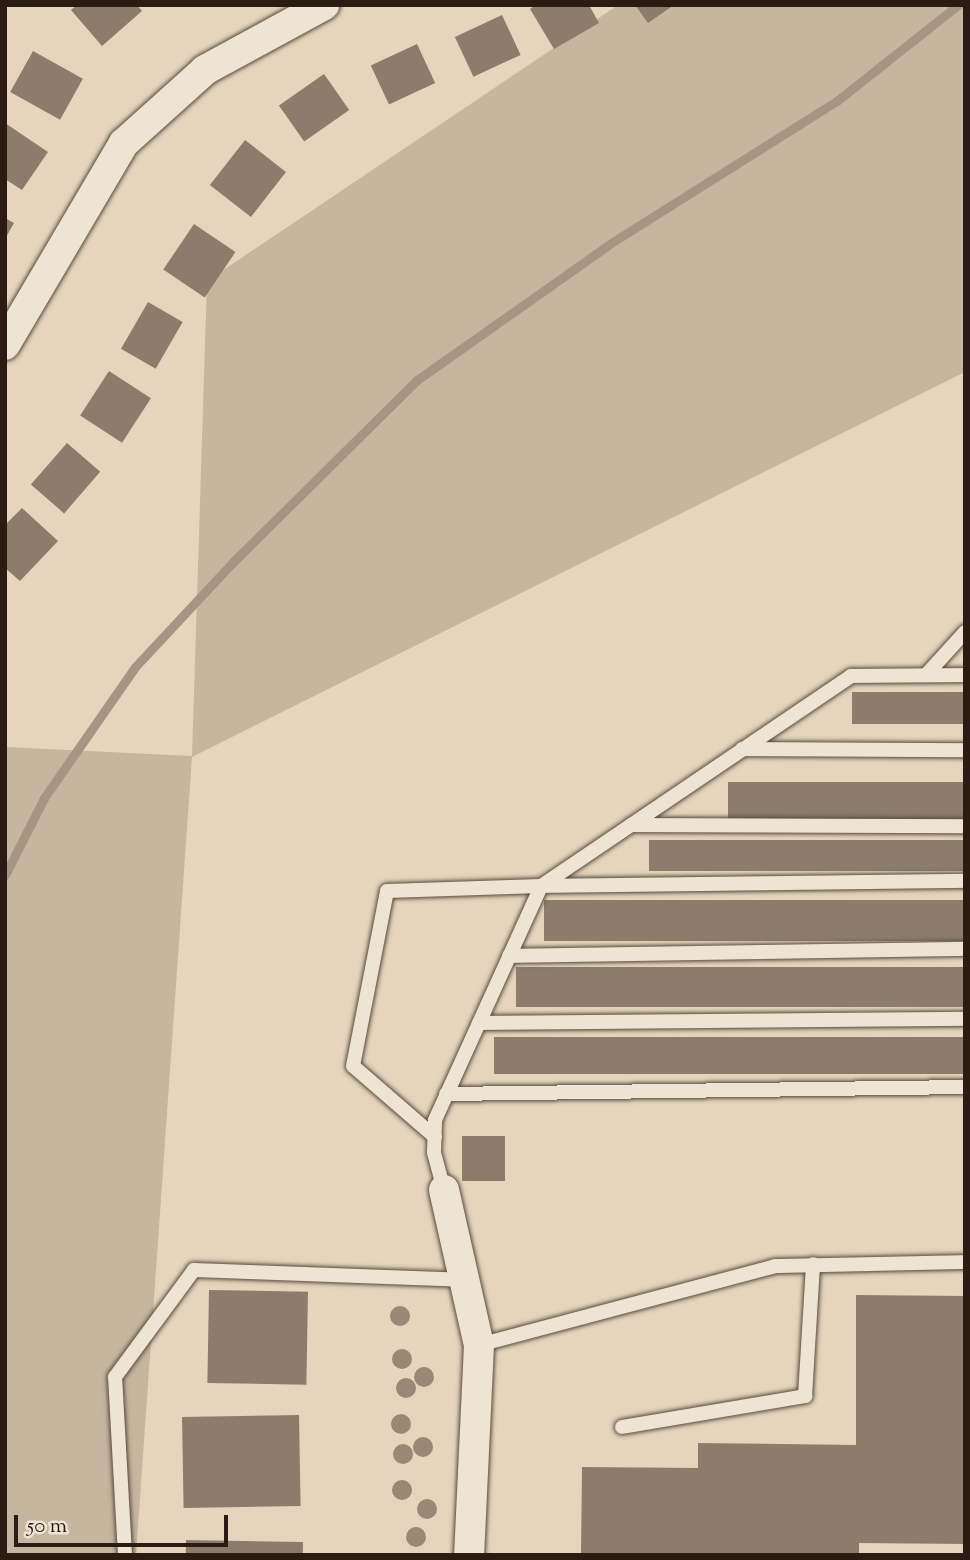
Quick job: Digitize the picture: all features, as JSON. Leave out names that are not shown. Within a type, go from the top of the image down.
[{"type":"street","points":[[5,345],[124,143],[205,70],[324,5]]},
{"type":"street","points":[[444,1190],[462,1280],[479,1345],[468,1555]]},
{"type":"lane","points":[[926,675],[965,632]]},
{"type":"lane","points":[[444,1190],[435,1137],[435,1120],[541,886],[851,676],[965,675]]},
{"type":"lane","points":[[742,749],[965,750]]},
{"type":"lane","points":[[631,825],[965,826]]},
{"type":"lane","points":[[435,1137],[353,1066],[387,891],[541,886],[965,881]]},
{"type":"lane","points":[[509,956],[965,949]]},
{"type":"lane","points":[[479,1023],[965,1019]]},
{"type":"lane","points":[[446,1094],[965,1087]]},
{"type":"lane","points":[[479,1345],[775,1266],[965,1262]]},
{"type":"lane","points":[[622,1427],[805,1396],[813,1265]]},
{"type":"lane","points":[[125,1555],[116,1377],[194,1270],[361,1280],[462,1280]]},
{"type":"shaded area","points":[[618,5],[965,5],[965,372],[192,757],[136,1555],[5,1555],[5,747],[192,756],[207,281]]},
{"type":"building","points":[[77,5],[137,5],[142,11],[102,46],[71,10]]},
{"type":"building","points":[[536,5],[589,5],[599,23],[554,49],[530,9]]},
{"type":"building","points":[[635,5],[674,5],[648,23]]},
{"type":"building","points":[[502,15],[521,55],[473,77],[455,37]]},
{"type":"building","points":[[417,44],[435,83],[389,105],[371,66]]},
{"type":"building","points":[[33,51],[83,79],[60,120],[10,92]]},
{"type":"building","points":[[324,74],[349,110],[304,142],[279,106]]},
{"type":"building","points":[[5,123],[48,152],[22,190],[5,179]]},
{"type":"building","points":[[245,140],[286,172],[251,217],[210,185]]},
{"type":"building","points":[[5,218],[14,223],[5,239]]},
{"type":"building","points":[[194,224],[235,252],[205,298],[163,270]]},
{"type":"building","points":[[148,302],[183,322],[156,369],[121,349]]},
{"type":"building","points":[[109,371],[151,398],[122,443],[80,415]]},
{"type":"building","points":[[67,443],[100,472],[64,513],[31,485]]},
{"type":"building","points":[[22,508],[58,541],[20,581],[5,568],[5,525]]},
{"type":"building","points":[[852,692],[965,692],[965,724],[852,724]]},
{"type":"building","points":[[728,782],[965,782],[965,819],[728,819]]},
{"type":"building","points":[[649,840],[965,840],[965,871],[649,871]]},
{"type":"building","points":[[544,900],[965,900],[965,941],[544,941]]},
{"type":"building","points":[[516,967],[965,967],[965,1007],[516,1007]]},
{"type":"building","points":[[494,1037],[965,1037],[965,1074],[494,1074]]},
{"type":"building","points":[[462,1136],[505,1136],[505,1181],[462,1181]]},
{"type":"building","points":[[209,1290],[308,1292],[306,1385],[207,1383]]},
{"type":"building","points":[[856,1295],[965,1296],[965,1544],[859,1543],[859,1555],[581,1555],[582,1467],[698,1468],[698,1443],[856,1445]]},
{"type":"building","points":[[299,1415],[301,1506],[184,1508],[182,1417]]},
{"type":"building","points":[[186,1540],[303,1542],[303,1555],[186,1555]]},
{"type":"waterway","points":[[5,875],[44,798],[135,667],[234,561],[417,380],[611,243],[838,100],[958,5]]}]
